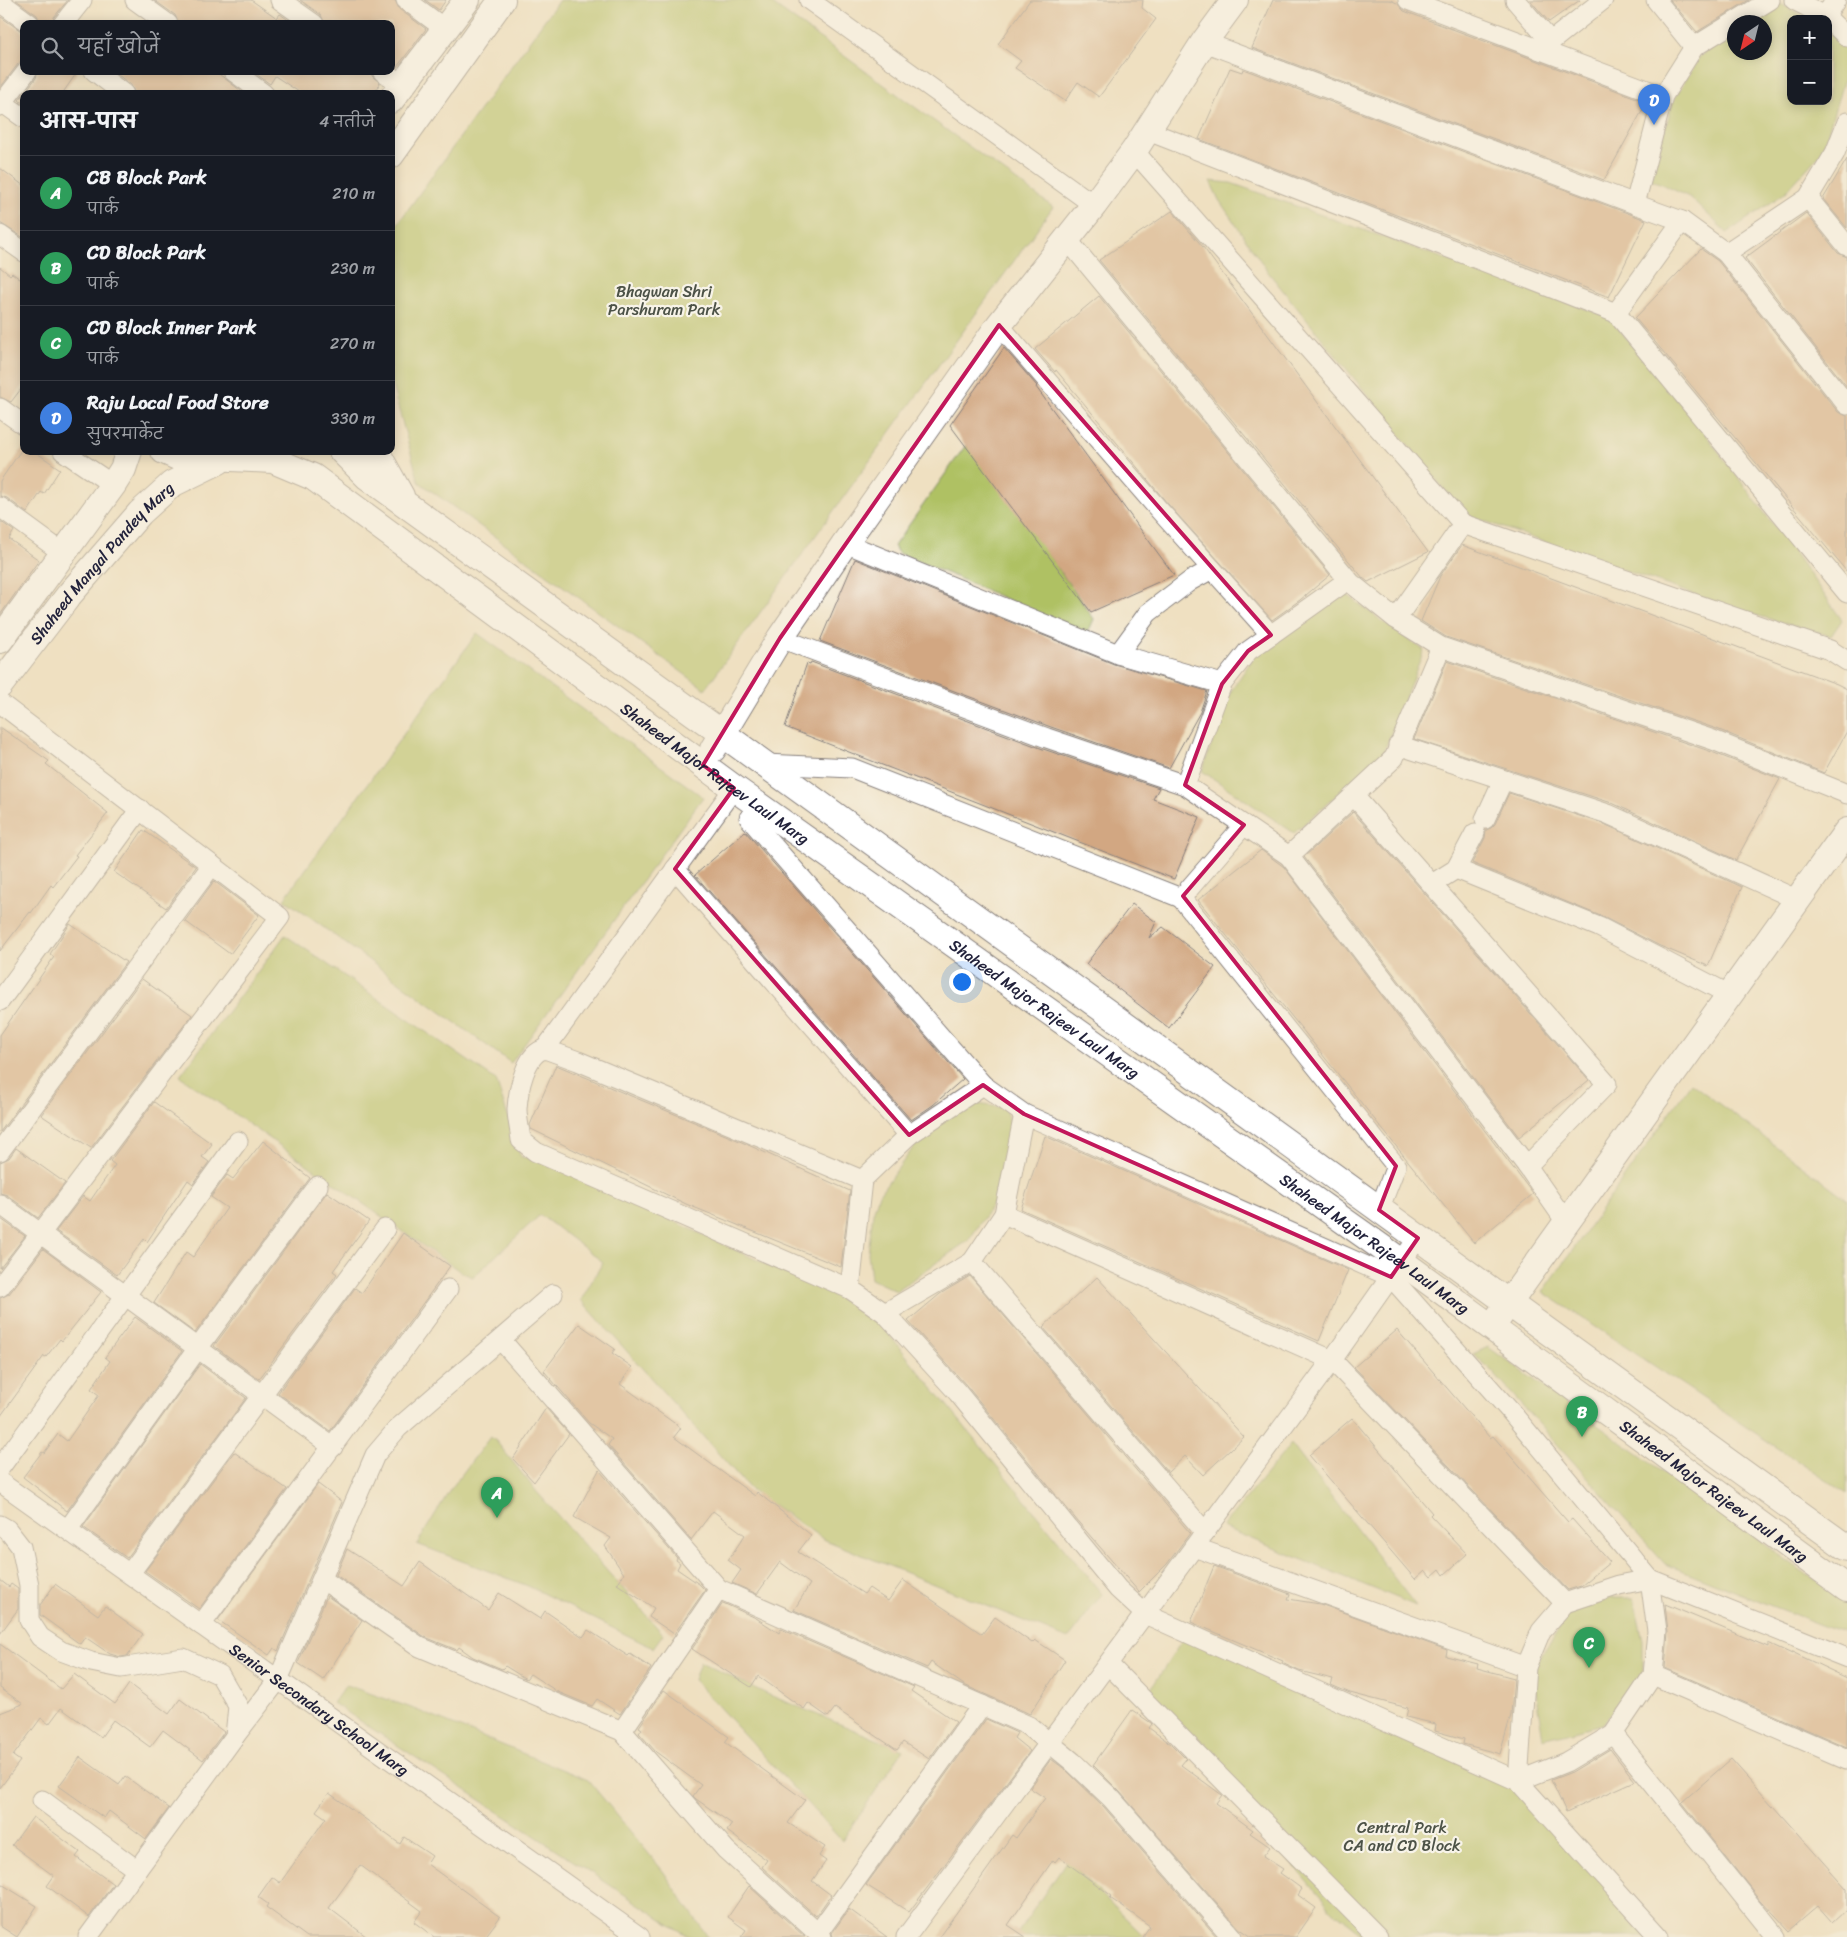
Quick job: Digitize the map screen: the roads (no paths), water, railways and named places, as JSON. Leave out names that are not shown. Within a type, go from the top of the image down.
[{"type":"street","points":[[67,20],[82,0]]},
{"type":"street","points":[[135,0],[162,20]]},
{"type":"street","points":[[280,0],[308,20]]},
{"type":"street","points":[[406,0],[445,29]]},
{"type":"street","points":[[392,86],[445,29],[467,0]]},
{"type":"street","points":[[395,149],[502,0]]},
{"type":"street","points":[[809,0],[1094,205]]},
{"type":"street","points":[[703,765],[780,638],[845,542],[999,325],[1094,205],[1141,141],[1204,42],[1235,0]]},
{"type":"street","points":[[1408,0],[1545,46],[1663,96]]},
{"type":"street","points":[[1515,0],[1545,46]]},
{"type":"street","points":[[1545,46],[1603,0]]},
{"type":"street","points":[[1656,0],[1694,47]]},
{"type":"street","points":[[1635,204],[1663,96],[1694,47],[1770,0]]},
{"type":"street","points":[[1794,0],[1824,15]]},
{"type":"street","points":[[1827,15],[1836,0]]},
{"type":"street","points":[[0,2],[25,20]]},
{"type":"street","points":[[1832,22],[1847,37]]},
{"type":"street","points":[[1204,42],[1682,221],[1726,253],[1847,405]]},
{"type":"street","points":[[20,116],[1,104],[24,75]]},
{"type":"street","points":[[99,75],[119,90]]},
{"type":"street","points":[[238,75],[259,90]]},
{"type":"street","points":[[1726,253],[1808,198],[1841,155],[1847,122]]},
{"type":"street","points":[[1141,141],[1616,313],[1847,593]]},
{"type":"street","points":[[1141,141],[1463,524],[1830,650],[1847,661]]},
{"type":"street","points":[[1808,198],[1847,246]]},
{"type":"street","points":[[1616,313],[1682,221]]},
{"type":"street","points":[[0,234],[20,249]]},
{"type":"street","points":[[1066,238],[1348,580],[1396,619],[1442,647],[1713,740],[1847,794]]},
{"type":"street","points":[[999,325],[1271,635]]},
{"type":"street","points":[[0,408],[20,422]]},
{"type":"street","points":[[69,455],[113,484]]},
{"type":"street","name":"Shaheed Mangal Pandey Marg","points":[[4,627],[63,553],[113,484],[123,469],[127,455]]},
{"type":"street","name":"Shaheed Major Rajeev Laul Marg","points":[[173,455],[186,461],[231,457],[273,460],[313,477],[734,788],[1396,1270],[1491,1327],[1847,1588]]},
{"type":"street","name":"Shaheed Major Rajeev Laul Marg","points":[[346,455],[368,477],[406,505],[1847,1548]]},
{"type":"street","points":[[378,455],[406,505]]},
{"type":"street","name":"Shaheed Mangal Pandey Marg","points":[[0,685],[69,595],[140,513],[172,484],[231,457]]},
{"type":"street","points":[[0,507],[63,553]]},
{"type":"street","points":[[1396,619],[1463,524]]},
{"type":"street","points":[[845,542],[1118,654],[1222,684]]},
{"type":"street","points":[[1118,654],[1148,613],[1190,581],[1212,569]]},
{"type":"street","points":[[1185,785],[1222,684],[1248,651],[1348,580]]},
{"type":"street","points":[[780,638],[1047,738],[1185,785],[1289,856],[1527,1166],[1566,1222]]},
{"type":"street","points":[[1289,856],[1394,758],[1442,647]]},
{"type":"street","points":[[0,703],[280,916],[0,1287]]},
{"type":"street","points":[[1398,746],[1608,814],[1798,900]]},
{"type":"street","points":[[764,764],[852,768],[1181,898],[1396,1166],[1379,1210]]},
{"type":"street","points":[[1432,884],[1456,869],[1503,780]]},
{"type":"street","points":[[545,1049],[734,788]]},
{"type":"street","points":[[1354,796],[1607,1084],[1527,1166]]},
{"type":"street","points":[[0,1001],[140,809]]},
{"type":"street","points":[[749,818],[983,1085],[1024,1114],[1396,1270],[1650,1579],[1847,1658]]},
{"type":"street","points":[[1181,898],[1244,825]]},
{"type":"street","points":[[1491,1327],[1847,832]]},
{"type":"street","points":[[0,1151],[212,865]]},
{"type":"street","points":[[676,869],[909,1135]]},
{"type":"street","points":[[1456,869],[1599,927],[1730,995]]},
{"type":"street","points":[[862,1180],[578,1061],[545,1049],[540,1050],[525,1068],[517,1110],[521,1140],[536,1152],[850,1289],[885,1313],[958,1393],[1118,1589],[1145,1614],[1518,1781],[1659,1937]]},
{"type":"street","points":[[850,1289],[862,1180],[909,1135],[983,1085]]},
{"type":"street","points":[[885,1313],[972,1262],[1004,1214],[1024,1114]]},
{"type":"street","points":[[0,1468],[238,1141]]},
{"type":"street","points":[[68,1529],[198,1348],[318,1186]]},
{"type":"street","points":[[0,1204],[333,1447]]},
{"type":"street","points":[[1004,1214],[1332,1360],[1565,1604]]},
{"type":"street","points":[[130,1573],[385,1229]]},
{"type":"street","points":[[906,1937],[1332,1360],[1418,1238]]},
{"type":"street","points":[[972,1262],[1200,1540],[1526,1667]]},
{"type":"street","points":[[201,1625],[448,1288]]},
{"type":"street","points":[[88,1937],[278,1680],[375,1455],[398,1428],[553,1294]]},
{"type":"street","points":[[501,1340],[719,1589],[1029,1726],[1073,1762],[1111,1798],[1232,1937]]},
{"type":"street","name":"Senior Secondary School Marg","points":[[0,1482],[640,1937]]},
{"type":"street","points":[[0,1525],[7,1529],[21,1547],[29,1585],[29,1620],[40,1637],[61,1651],[91,1662],[121,1668],[183,1658],[220,1675],[238,1706],[235,1736]]},
{"type":"street","points":[[322,1579],[420,1647],[622,1731],[726,1850],[820,1935],[982,1705]]},
{"type":"street","points":[[1518,1781],[1526,1667],[1541,1631],[1565,1604],[1619,1585],[1650,1579]]},
{"type":"street","points":[[1518,1781],[1566,1762],[1613,1734],[1653,1675],[1658,1631],[1650,1579]]},
{"type":"street","points":[[622,1731],[719,1589]]},
{"type":"street","points":[[1108,1664],[1378,1937]]},
{"type":"street","points":[[1653,1675],[1847,1759]]},
{"type":"street","points":[[1613,1734],[1776,1937]]},
{"type":"street","points":[[42,1800],[137,1870]]},
{"type":"place","name":"Raju Local Food Store","points":[[1654,125]]},
{"type":"place","name":"CD Block Park","points":[[1582,1437]]},
{"type":"place","name":"CB Block Park","points":[[497,1518]]},
{"type":"place","name":"CD Block Inner Park","points":[[1589,1668]]},
{"type":"park label","name":"Bhagwan Shri Parshuram Park","points":[[664,300]]},
{"type":"park label","name":"Central Park CA and CD Block","points":[[1402,1836]]}]
